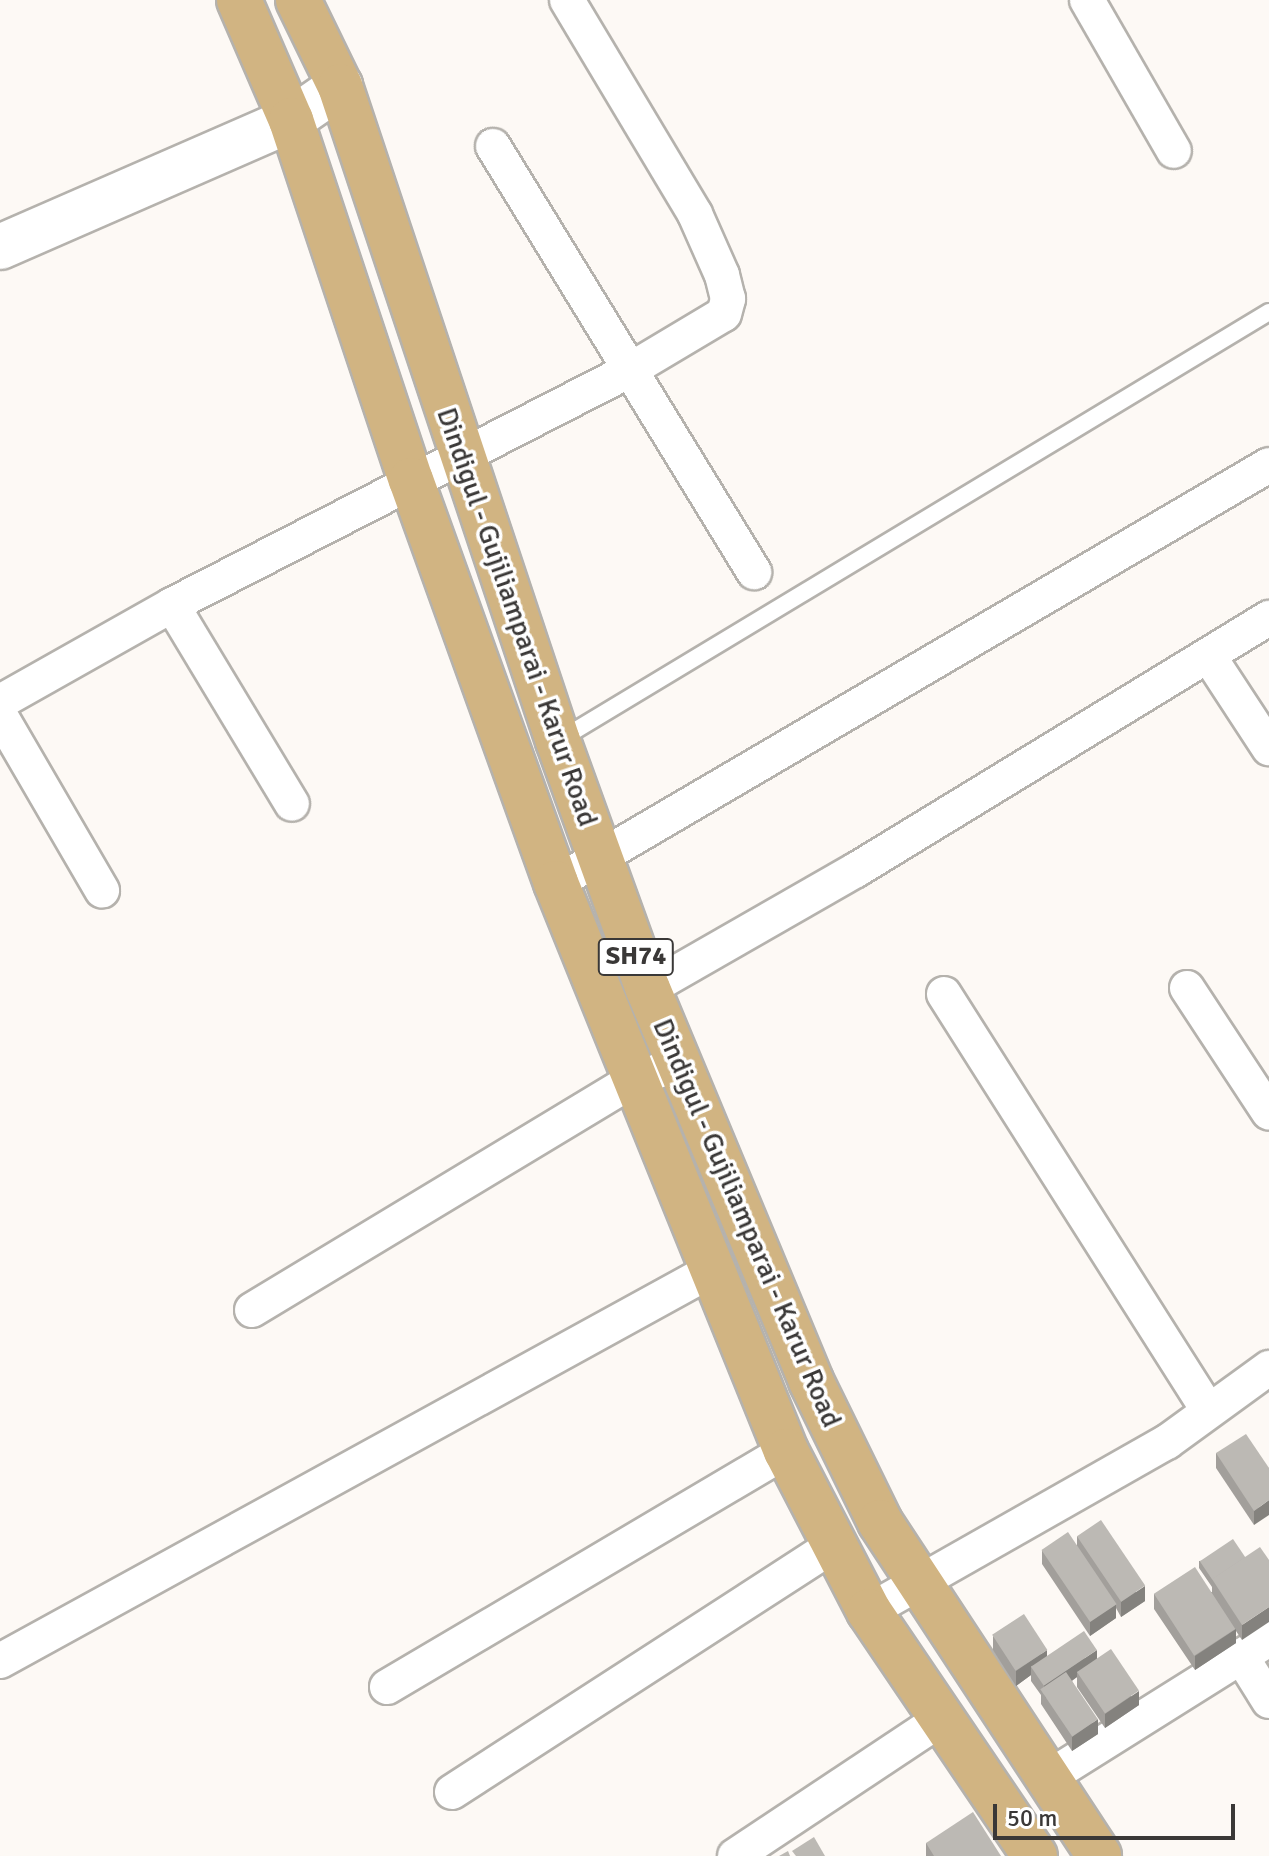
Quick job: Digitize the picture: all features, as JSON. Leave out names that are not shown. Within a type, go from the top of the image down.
[{"type":"main road","name":"Dindigul - Gujiliamparai - Karur Road","points":[[239,0],[291,120],[411,480],[556,883],[632,1081],[786,1451],[869,1611],[1035,1856]]},
{"type":"main road","name":"Dindigul - Gujiliamparai - Karur Road","points":[[298,0],[340,86],[461,457],[558,741],[648,989],[811,1381],[880,1522],[1099,1856]]},
{"type":"street","points":[[0,702],[172,605],[713,325],[728,299],[695,214],[567,0]]},
{"type":"street","points":[[1087,0],[1174,151]]},
{"type":"street","points":[[0,247],[291,120],[340,86]]},
{"type":"street","points":[[493,146],[754,572]]},
{"type":"street","points":[[556,883],[1269,465]]},
{"type":"street","points":[[172,605],[292,804]]},
{"type":"street","points":[[648,989],[1210,658],[1269,618]]},
{"type":"street","points":[[1210,658],[1269,748]]},
{"type":"street","points":[[0,715],[102,890]]},
{"type":"street","points":[[1187,988],[1269,1113]]},
{"type":"street","points":[[944,994],[1208,1410]]},
{"type":"street","points":[[252,1310],[632,1081],[679,1062]]},
{"type":"street","points":[[0,1661],[712,1270]]},
{"type":"street","points":[[869,1611],[1167,1442],[1269,1368]]},
{"type":"street","points":[[387,1687],[786,1451]]},
{"type":"street","points":[[452,1792],[834,1545]]},
{"type":"street","points":[[1049,1777],[1255,1648],[1269,1701]]},
{"type":"street","points":[[735,1856],[941,1719]]},
{"type":"lane","points":[[558,741],[1269,312]]},
{"type":"building","points":[[1246,1434],[1269,1468],[1269,1500],[1254,1511],[1216,1453]]},
{"type":"building","points":[[1101,1520],[1145,1585],[1121,1602],[1077,1536]]},
{"type":"building","points":[[1068,1532],[1117,1604],[1090,1622],[1041,1550]]},
{"type":"building","points":[[1233,1539],[1245,1557],[1212,1580],[1200,1561]]},
{"type":"building","points":[[1260,1547],[1269,1560],[1269,1607],[1242,1625],[1212,1579]]},
{"type":"building","points":[[1195,1567],[1235,1629],[1194,1656],[1154,1594]]},
{"type":"building","points":[[1024,1614],[1047,1650],[1016,1671],[992,1635]]},
{"type":"building","points":[[1084,1631],[1097,1650],[1044,1686],[1031,1667]]},
{"type":"building","points":[[1111,1649],[1139,1690],[1105,1713],[1077,1672]]},
{"type":"building","points":[[1066,1672],[1098,1719],[1072,1737],[1040,1689]]},
{"type":"building","points":[[973,1812],[1001,1856],[934,1856],[926,1843]]},
{"type":"building","points":[[814,1837],[825,1856],[796,1856],[792,1851]]}]
